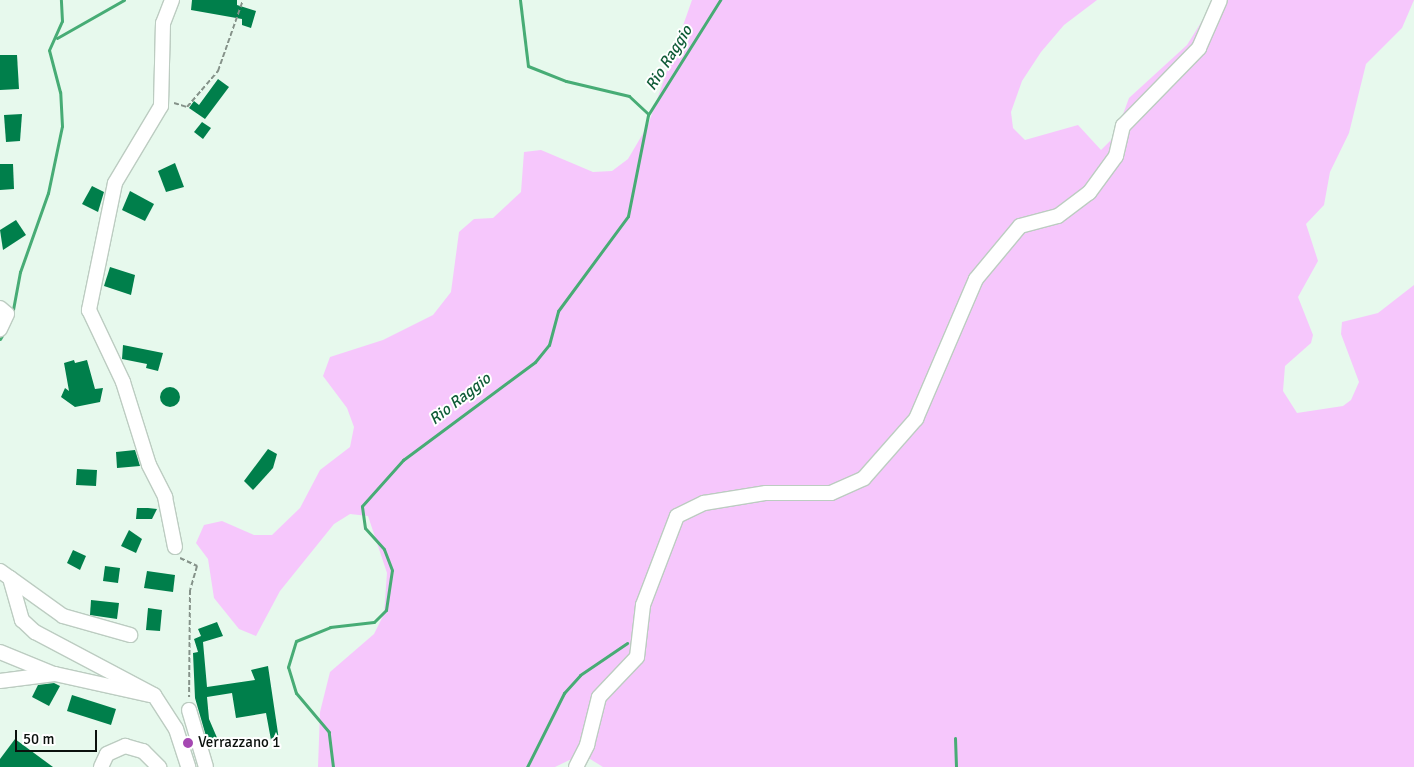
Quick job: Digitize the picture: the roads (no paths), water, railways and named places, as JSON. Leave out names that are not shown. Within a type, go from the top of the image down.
[{"type":"street","points":[[172,0],[163,22],[162,101],[115,184],[89,310],[123,382],[149,466],[165,497],[175,547]]},
{"type":"street","points":[[576,767],[587,745],[599,696],[637,657],[643,605],[677,516],[704,503],[766,493],[830,493],[864,478],[916,419],[976,279],[1020,226],[1058,216],[1089,193],[1116,156],[1122,126],[1199,48],[1220,0]]},
{"type":"street","points":[[0,308],[7,314],[0,328]]},
{"type":"street","points":[[5,574],[63,616],[130,634]]},
{"type":"street","points":[[5,574],[22,620],[35,632],[154,695],[176,729],[188,767]]},
{"type":"street","points":[[0,652],[54,674],[154,695]]},
{"type":"street","points":[[0,681],[54,674]]},
{"type":"street","points":[[189,710],[206,767]]},
{"type":"street","points":[[101,767],[107,754],[125,746],[143,751],[160,767]]},
{"type":"waterway","points":[[12,315],[20,272],[48,193],[62,126],[60,92],[49,50],[62,21],[61,0]]},
{"type":"waterway","points":[[57,38],[124,0]]},
{"type":"waterway","points":[[520,0],[528,66],[566,81],[629,96],[648,114]]},
{"type":"waterway","name":"Rio Raggio","points":[[333,767],[329,732],[296,693],[288,667],[296,641],[330,627],[374,622],[386,610],[392,570],[384,549],[365,528],[362,506],[403,460],[535,362],[549,345],[558,311],[628,216],[648,115],[720,0]]},
{"type":"waterway","points":[[0,339],[4,332]]},
{"type":"waterway","points":[[527,767],[564,693],[580,675],[627,643]]},
{"type":"waterway","points":[[955,738],[956,767]]},
{"type":"place","name":"Verrazzano 1","points":[[188,743]]}]
